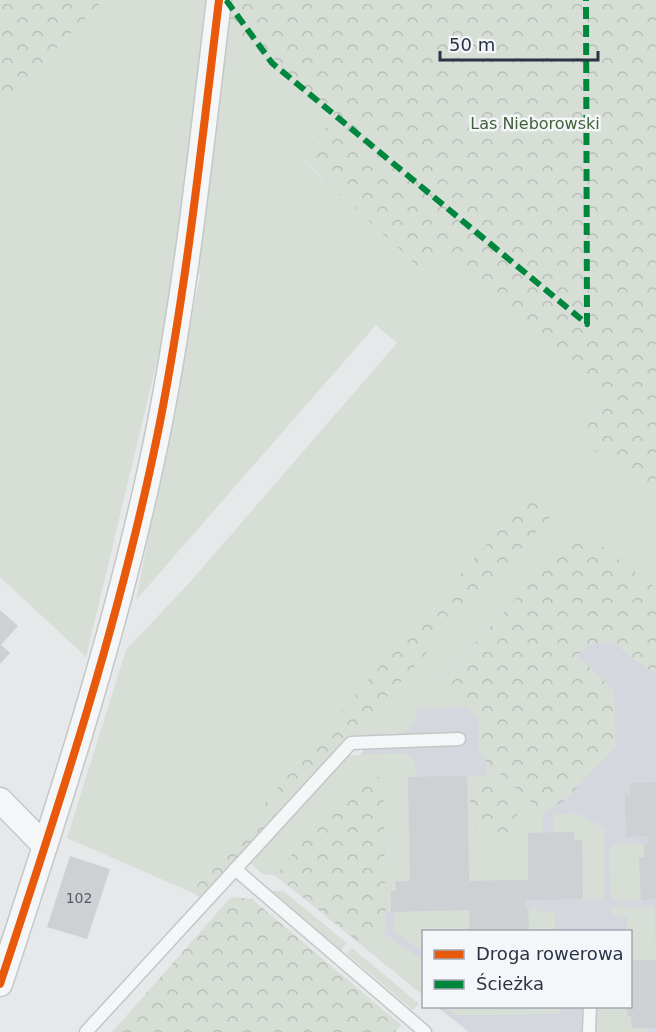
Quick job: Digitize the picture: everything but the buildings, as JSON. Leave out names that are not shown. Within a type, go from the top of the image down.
[{"type":"street","points":[[0,984],[98,678],[159,424],[192,228],[219,0]]},
{"type":"street","points":[[0,800],[45,846]]},
{"type":"lane","points":[[86,1032],[351,744],[459,739]]},
{"type":"lane","points":[[235,869],[425,1032]]},
{"type":"lane","points":[[589,1032],[590,1008]]},
{"type":"shaded area","points":[[570,520],[656,588],[656,1032],[469,1032],[438,1008],[632,1008],[632,930],[422,930],[422,994],[275,875],[263,874],[257,869]]},
{"type":"green space","points":[[0,0],[103,0],[0,107]]},
{"type":"green space","points":[[103,0],[195,0],[336,116],[300,158],[423,270],[442,251],[601,395],[582,440],[656,502],[656,588],[580,530],[441,680],[467,707],[417,709],[415,722],[407,732],[393,735],[352,735],[557,508],[341,711],[191,892],[67,838],[126,650],[191,581],[397,343],[376,325],[136,600],[201,271],[169,311],[86,657],[0,577],[0,107]]},
{"type":"green space","name":"Las Nieborowski","points":[[195,0],[656,0],[656,502],[582,440],[601,395],[442,251],[423,271],[300,157],[336,116]]},
{"type":"green space","points":[[534,490],[558,508],[204,899],[191,892],[341,711]]},
{"type":"green space","points":[[580,529],[656,588],[656,675],[611,642],[589,645],[577,655],[614,690],[616,747],[563,802],[543,813],[479,754],[479,719],[441,681]]},
{"type":"green space","points":[[405,753],[413,759],[418,777],[408,778],[410,881],[396,881],[396,891],[391,891],[391,912],[386,912],[383,777],[356,779],[275,875],[263,874],[242,856],[333,756]]},
{"type":"green space","points":[[487,762],[543,813],[543,832],[528,833],[528,880],[469,881],[467,776],[486,775]]},
{"type":"green space","points":[[383,777],[386,930],[366,948],[275,875],[356,778]]},
{"type":"green space","points":[[491,783],[507,789],[519,801],[516,824],[504,838],[480,832],[471,823],[469,805],[475,788]]},
{"type":"green space","points":[[577,813],[604,827],[604,896],[602,899],[583,899],[582,841],[574,841],[574,832],[554,832],[554,814]]},
{"type":"green space","points":[[644,844],[644,857],[639,858],[641,900],[614,901],[611,897],[609,850],[614,845]]},
{"type":"green space","points":[[272,891],[283,891],[347,943],[341,950]]},
{"type":"green space","points":[[231,897],[252,899],[401,1025],[395,1032],[112,1032]]},
{"type":"green space","points":[[612,907],[654,907],[656,960],[632,960],[632,930],[627,930],[627,916],[612,916]]},
{"type":"green space","points":[[531,908],[536,908],[540,913],[555,912],[555,930],[529,930],[528,911],[531,911]]},
{"type":"green space","points":[[469,910],[470,930],[422,930],[422,951],[394,931],[395,911]]},
{"type":"green space","points":[[383,933],[422,959],[422,994],[366,948]]},
{"type":"green space","points":[[352,948],[419,1004],[413,1010],[347,954]]},
{"type":"green space","points":[[447,1008],[561,1008],[561,1014],[455,1015]]},
{"type":"green space","points":[[597,1008],[627,1008],[627,1015],[631,1016],[632,1028],[647,1028],[647,1032],[597,1032]]},
{"type":"marked path","points":[[226,0],[272,63],[587,324],[586,0]]},
{"type":"cycle path","points":[[0,984],[89,706],[145,494],[170,370],[178,317],[219,0]]}]
